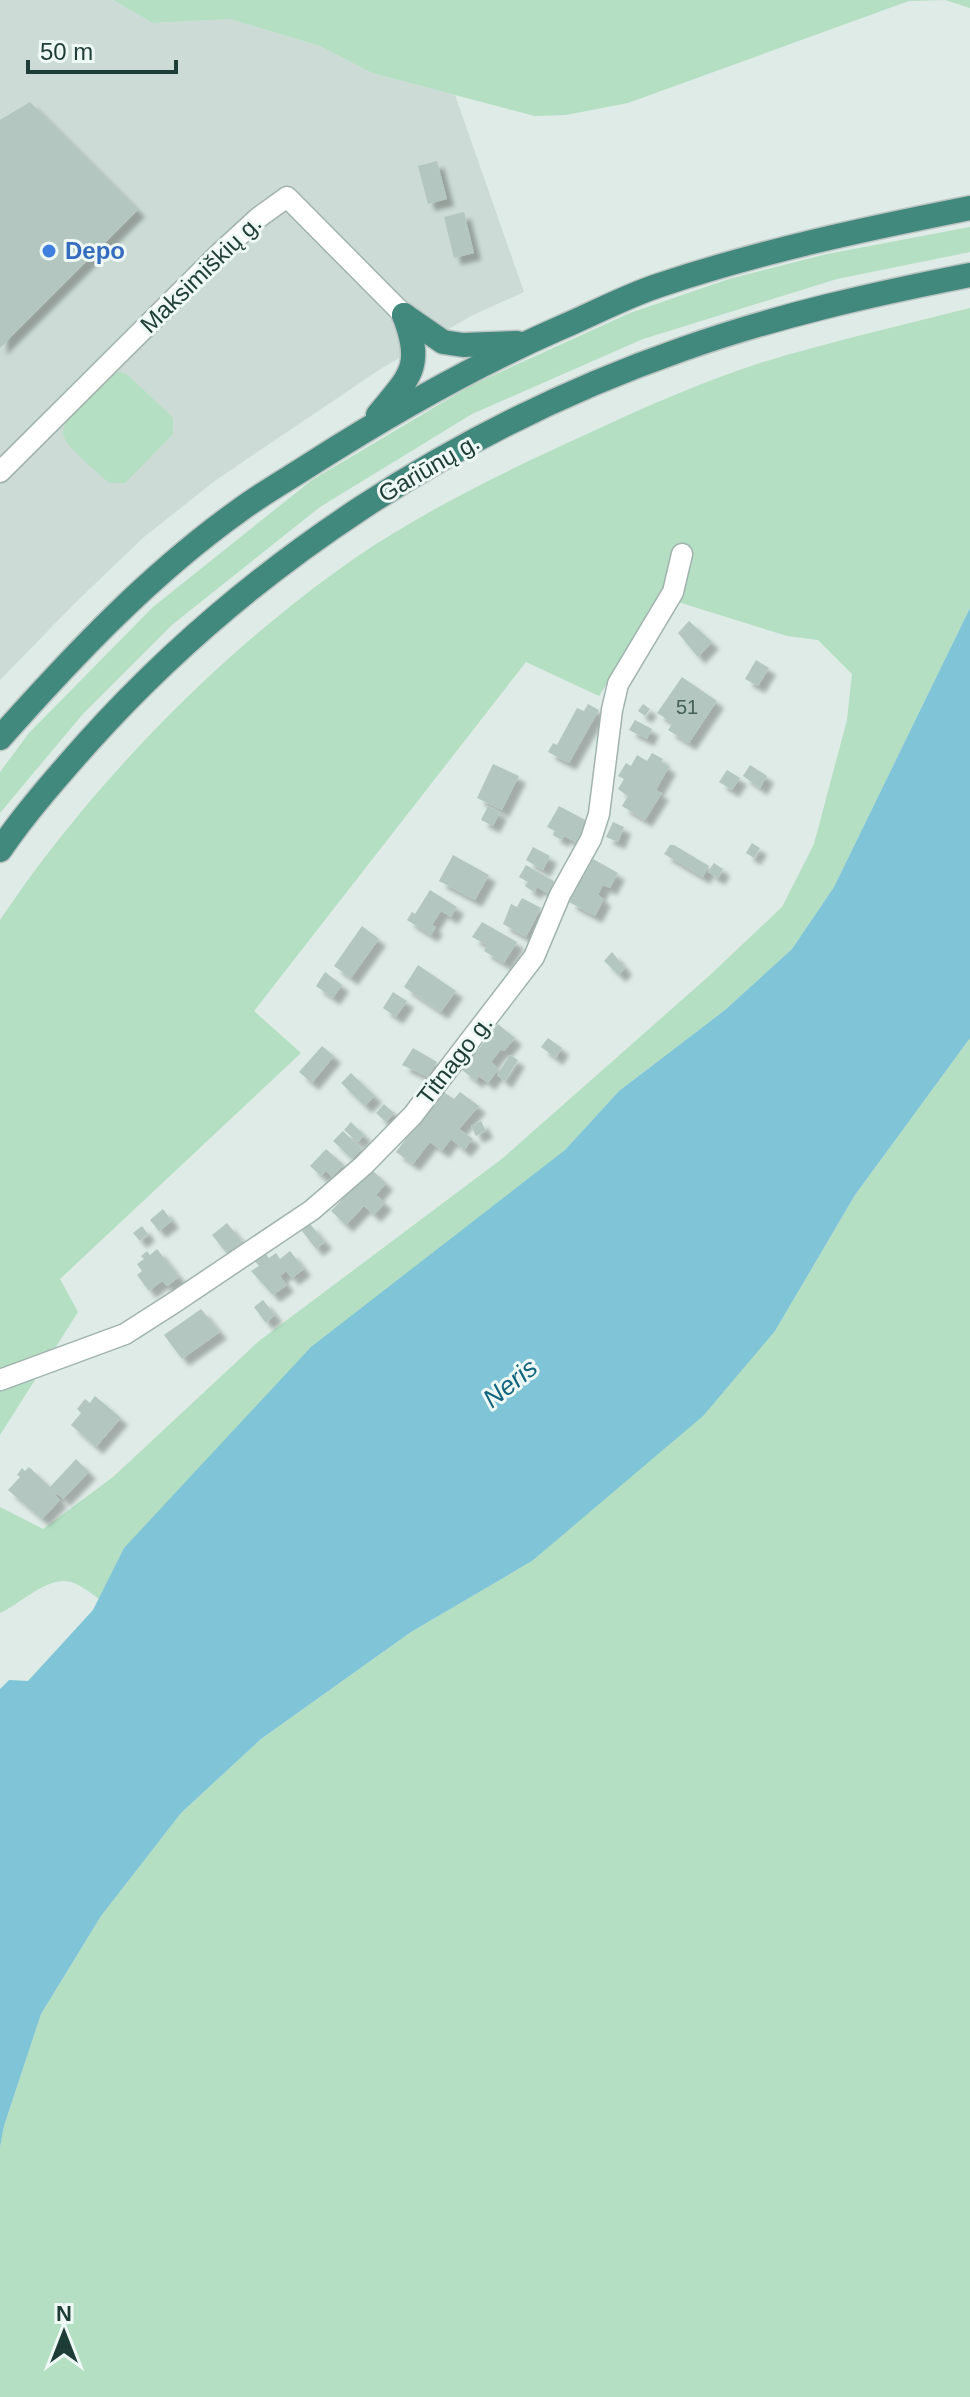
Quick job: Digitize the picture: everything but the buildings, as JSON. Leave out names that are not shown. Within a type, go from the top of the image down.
[{"type":"highway","points":[[0,738],[64,667],[177,561],[240,510],[366,429],[446,383],[528,342],[656,286],[761,253],[970,208]]},
{"type":"highway","name":"Gariūnų g.","points":[[0,850],[54,780],[113,715],[173,656],[242,595],[315,539],[396,485],[466,445],[577,391],[683,349],[876,294],[970,275]]},
{"type":"highway","points":[[404,315],[443,342],[463,345],[528,342]]},
{"type":"highway","points":[[366,429],[411,371],[413,340],[404,315]]},
{"type":"street","name":"Maksimiškių g.","points":[[0,472],[220,253],[258,218],[287,197],[404,315]]},
{"type":"street","name":"Titnago g.","points":[[0,1380],[125,1334],[175,1302],[312,1210],[364,1165],[413,1115],[534,957],[560,895],[591,839],[599,814],[618,684],[673,592],[682,554]]},
{"type":"shaded area","points":[[0,0],[113,0],[153,23],[230,19],[320,46],[372,73],[455,95],[524,292],[471,316],[382,368],[216,480],[144,537],[0,680]]},
{"type":"green space","points":[[113,0],[945,0],[909,1],[628,103],[566,115],[535,116],[372,73],[320,46],[230,19],[153,23]]},
{"type":"green space","points":[[945,0],[970,0],[970,8]]},
{"type":"green space","points":[[970,227],[970,252],[837,279],[643,339],[472,414],[320,507],[173,624],[82,715],[0,813],[0,772],[29,733],[153,607],[312,480],[472,385],[630,313],[729,279],[827,254]]},
{"type":"green space","points":[[970,308],[970,608],[834,887],[792,949],[725,1010],[619,1091],[565,1150],[124,1548],[99,1599],[74,1583],[56,1582],[0,1613],[0,1507],[43,1529],[113,1477],[259,1341],[503,1158],[709,976],[782,907],[814,844],[847,720],[852,674],[818,640],[787,636],[662,597],[599,696],[526,662],[254,1011],[301,1053],[60,1279],[78,1312],[0,1435],[0,920],[36,869],[118,770],[209,676],[308,593],[358,556],[413,522],[528,462],[716,378],[812,348]]},
{"type":"green space","points":[[120,372],[128,375],[173,418],[173,434],[125,483],[109,483],[72,448],[64,437],[64,430],[81,403],[113,374]]},
{"type":"green space","points":[[970,1038],[970,2397],[0,2397],[0,2147],[4,2126],[41,2014],[101,1916],[181,1813],[261,1739],[411,1632],[532,1561],[775,1331],[855,1195]]},
{"type":"water","name":"Neris","points":[[970,608],[970,1038],[855,1195],[775,1331],[703,1416],[532,1561],[411,1632],[261,1739],[181,1813],[101,1916],[41,2014],[0,2147],[0,1689],[9,1680],[28,1681],[93,1610],[124,1548],[311,1347],[565,1150],[619,1091],[725,1010],[792,949],[834,887]]},
{"type":"place","name":"Depo","points":[[49,251]]}]
